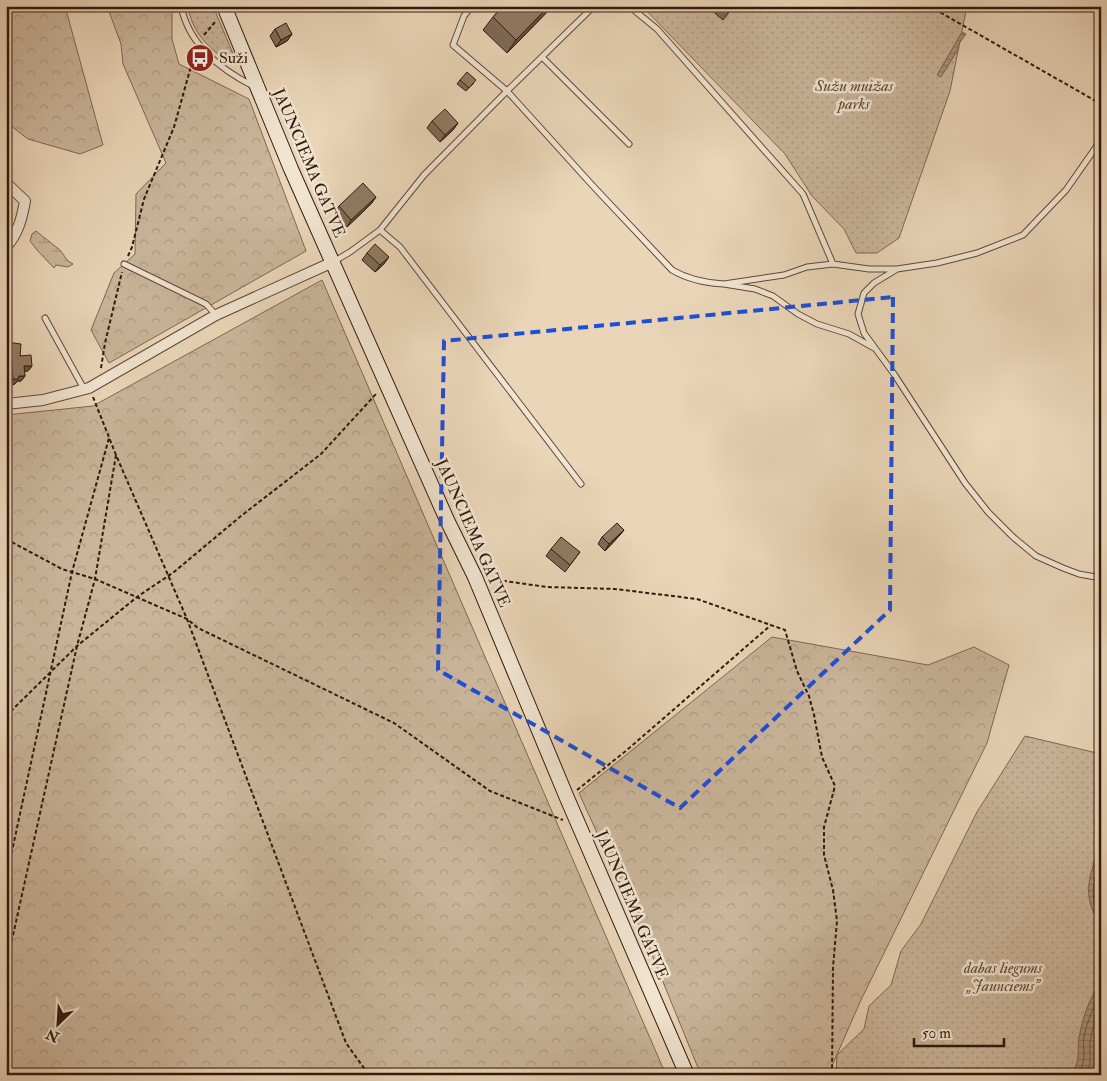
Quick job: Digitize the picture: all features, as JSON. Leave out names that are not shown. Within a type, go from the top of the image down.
[{"type":"main road","name":"JAUNCIEMA GATVE","points":[[224,8],[291,169],[447,520],[475,577],[579,827],[687,1075]]},
{"type":"street","points":[[6,184],[26,201],[10,243]]},
{"type":"street","points":[[6,404],[43,400],[87,388],[216,315],[333,262]]},
{"type":"lane","points":[[181,6],[188,29],[212,60],[237,78],[257,87]]},
{"type":"lane","points":[[472,6],[464,16],[453,45],[507,91],[672,270],[685,277],[702,282],[755,289],[774,296],[798,314],[817,324],[849,334],[874,348]]},
{"type":"lane","points":[[333,262],[380,230],[424,174],[594,6]]},
{"type":"lane","points":[[630,6],[657,29],[803,194],[833,264]]},
{"type":"lane","points":[[542,57],[629,144]]},
{"type":"lane","points":[[724,284],[784,275],[807,267],[833,264],[869,269],[897,269],[937,263],[978,253],[1023,235],[1066,190],[1101,140]]},
{"type":"lane","points":[[380,230],[400,247],[580,484]]},
{"type":"lane","points":[[124,264],[206,304],[216,315]]},
{"type":"lane","points":[[897,269],[874,283],[864,293],[858,314],[864,333],[894,374],[965,484],[988,512],[1013,537],[1036,556],[1079,574],[1101,578]]},
{"type":"lane","points":[[45,318],[87,388]]},
{"type":"path","points":[[160,6],[183,15]]},
{"type":"path","points":[[929,6],[1101,104]]},
{"type":"path","points":[[99,381],[105,343],[124,264],[132,247],[144,199],[174,127],[197,42],[224,8]]},
{"type":"path","points":[[6,716],[51,674],[77,646],[137,597],[169,576],[321,454],[373,396],[388,384]]},
{"type":"path","points":[[87,388],[187,618],[346,1043],[369,1075]]},
{"type":"path","points":[[6,879],[72,572],[109,437]]},
{"type":"path","points":[[6,967],[77,646],[95,579],[116,455]]},
{"type":"path","points":[[6,539],[62,569],[95,579],[187,618],[198,628],[394,723],[490,791],[579,827]]},
{"type":"path","points":[[475,577],[547,587],[615,589],[696,599],[785,630],[797,671],[809,696],[822,758],[835,786],[824,827],[824,855],[833,890],[837,921],[833,968],[832,1075]]},
{"type":"path","points":[[567,798],[627,750],[771,625]]},
{"type":"highlighted area","points":[[893,297],[890,610],[680,808],[438,670],[444,341]]},
{"type":"green space","points":[[6,6],[65,6],[103,145],[80,154],[28,139],[6,122]]},
{"type":"green space","points":[[107,6],[172,6],[172,39],[179,64],[249,99],[306,251],[109,363],[91,330],[114,273],[135,254],[136,194],[166,163],[123,64],[121,44]]},
{"type":"green space","points":[[188,6],[213,6],[234,56],[230,61],[215,52],[202,39],[193,23]]},
{"type":"green space","name":"Sužu muižas parks","points":[[642,6],[967,6],[950,91],[899,238],[877,253],[856,253],[844,229],[812,196],[785,154]]},
{"type":"green space","points":[[36,231],[60,250],[68,261],[73,264],[68,267],[56,265],[54,268],[30,241],[32,234]]},
{"type":"green space","points":[[322,280],[666,1075],[6,1075],[6,415],[93,406]]},
{"type":"green space","points":[[772,637],[928,665],[974,647],[1009,665],[987,743],[861,1000],[828,1075],[701,1075],[652,955],[579,793]]},
{"type":"green space","name":"dabas liegums „Jaunciems”","points":[[1025,736],[1101,754],[1101,1075],[836,1075],[837,1055],[864,1029],[869,1006],[891,985],[901,951],[921,924],[977,812]]},
{"type":"water","points":[[962,32],[966,34],[958,45],[959,48],[941,77],[937,75]]},
{"type":"water","points":[[1101,842],[1101,924],[1090,904],[1089,884]]},
{"type":"water","points":[[1101,983],[1101,1075],[1071,1075],[1077,1061],[1079,1038],[1084,1016],[1093,995]]},
{"type":"building","points":[[503,6],[549,6],[516,40],[493,17]]},
{"type":"building","points":[[720,6],[733,6],[728,13]]},
{"type":"building","points":[[286,23],[292,34],[281,40],[275,29]]},
{"type":"building","points":[[467,72],[476,80],[469,88],[460,80]]},
{"type":"building","points":[[445,109],[458,123],[445,135],[432,121]]},
{"type":"building","points":[[363,183],[376,197],[351,220],[339,206]]},
{"type":"building","points":[[375,244],[389,257],[380,265],[367,253]]},
{"type":"building","points":[[6,342],[21,344],[20,356],[31,355],[32,366],[24,366],[25,376],[13,379],[11,353],[6,351]]},
{"type":"building","points":[[617,523],[624,530],[609,544],[602,537]]},
{"type":"building","points":[[561,537],[580,552],[570,565],[551,549]]},
{"type":"place","name":"Suži","points":[[200,58]]}]
